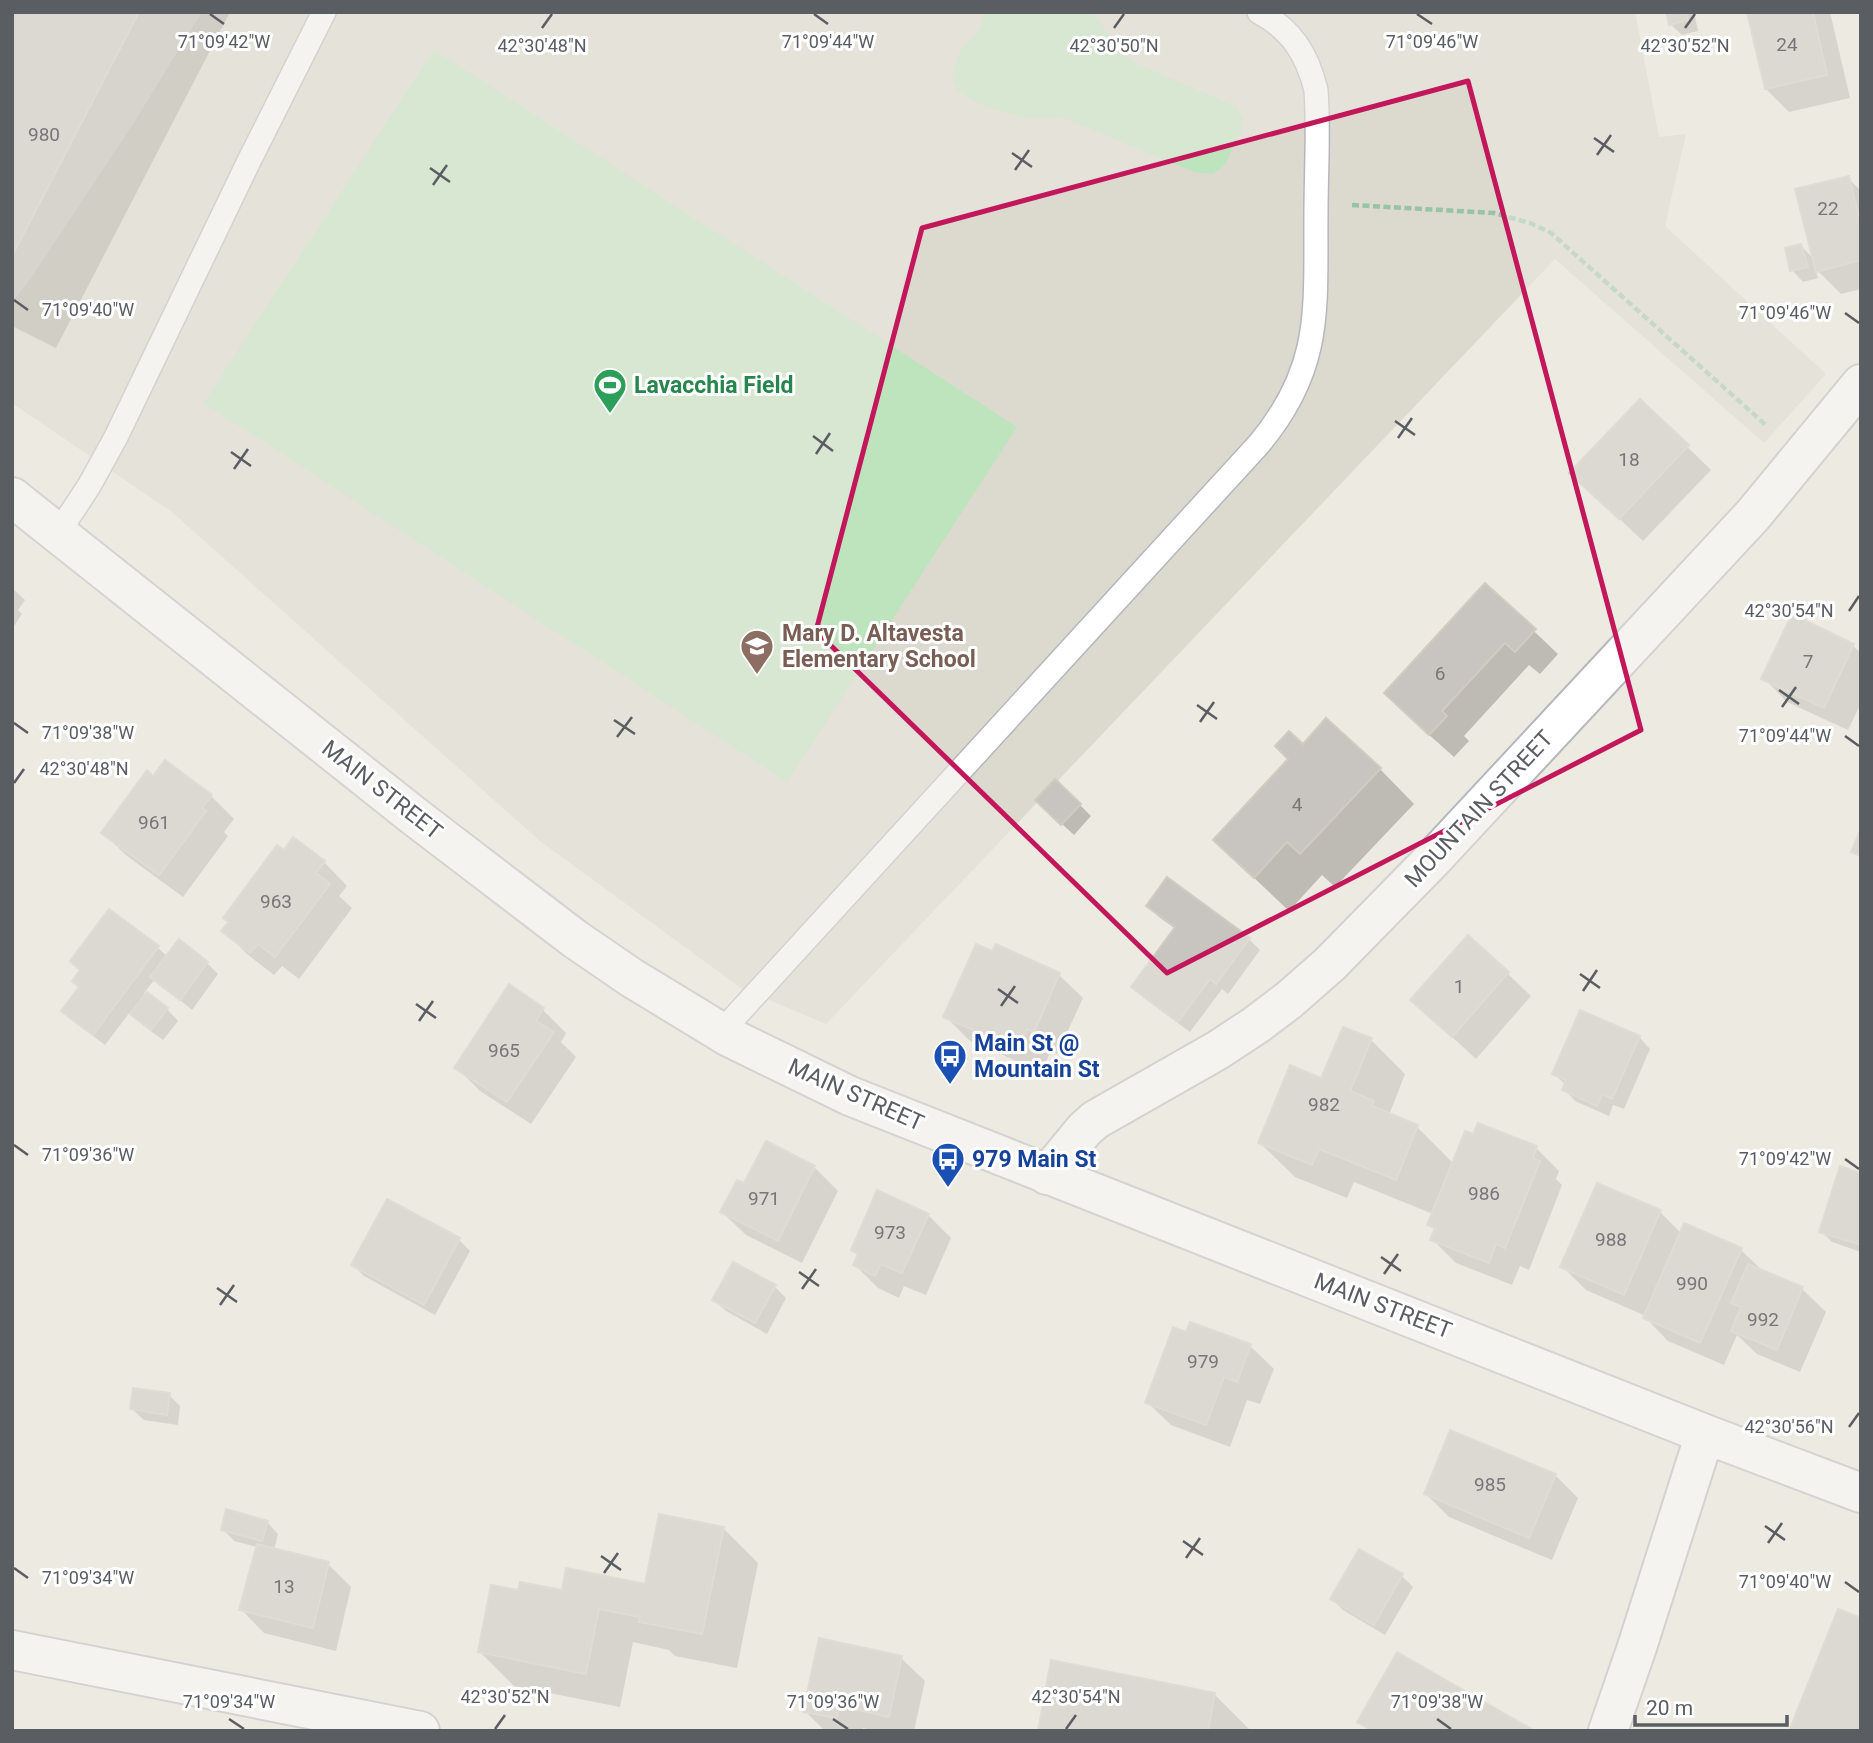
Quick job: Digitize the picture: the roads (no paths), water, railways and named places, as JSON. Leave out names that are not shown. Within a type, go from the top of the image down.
[{"type":"main road","name":"MOUNTAIN STREET","points":[[1047,1174],[1095,1120],[1218,1050],[1256,1025],[1330,964],[1423,869],[1753,515],[1861,384]]},
{"type":"main road","name":"MAIN STREET","points":[[12,497],[414,816],[575,939],[721,1032],[850,1096],[1705,1434],[1861,1493]]},
{"type":"main road","points":[[1608,1731],[1705,1434]]},
{"type":"main road","points":[[12,1650],[420,1731]]},
{"type":"lane","points":[[58,533],[89,486],[116,437],[324,12]]},
{"type":"lane","points":[[721,1032],[1272,429],[1293,396],[1308,359],[1314,319],[1316,101],[1311,70],[1302,52],[1290,35],[1259,12]]},
{"type":"place","name":"Lavacchia Field","points":[[610,415]]},
{"type":"place","name":"Mary D. Altavesta Elementary School","points":[[757,676]]},
{"type":"place","name":"Main St @ Mountain St","points":[[950,1086]]},
{"type":"place","name":"979 Main St","points":[[948,1189]]}]
